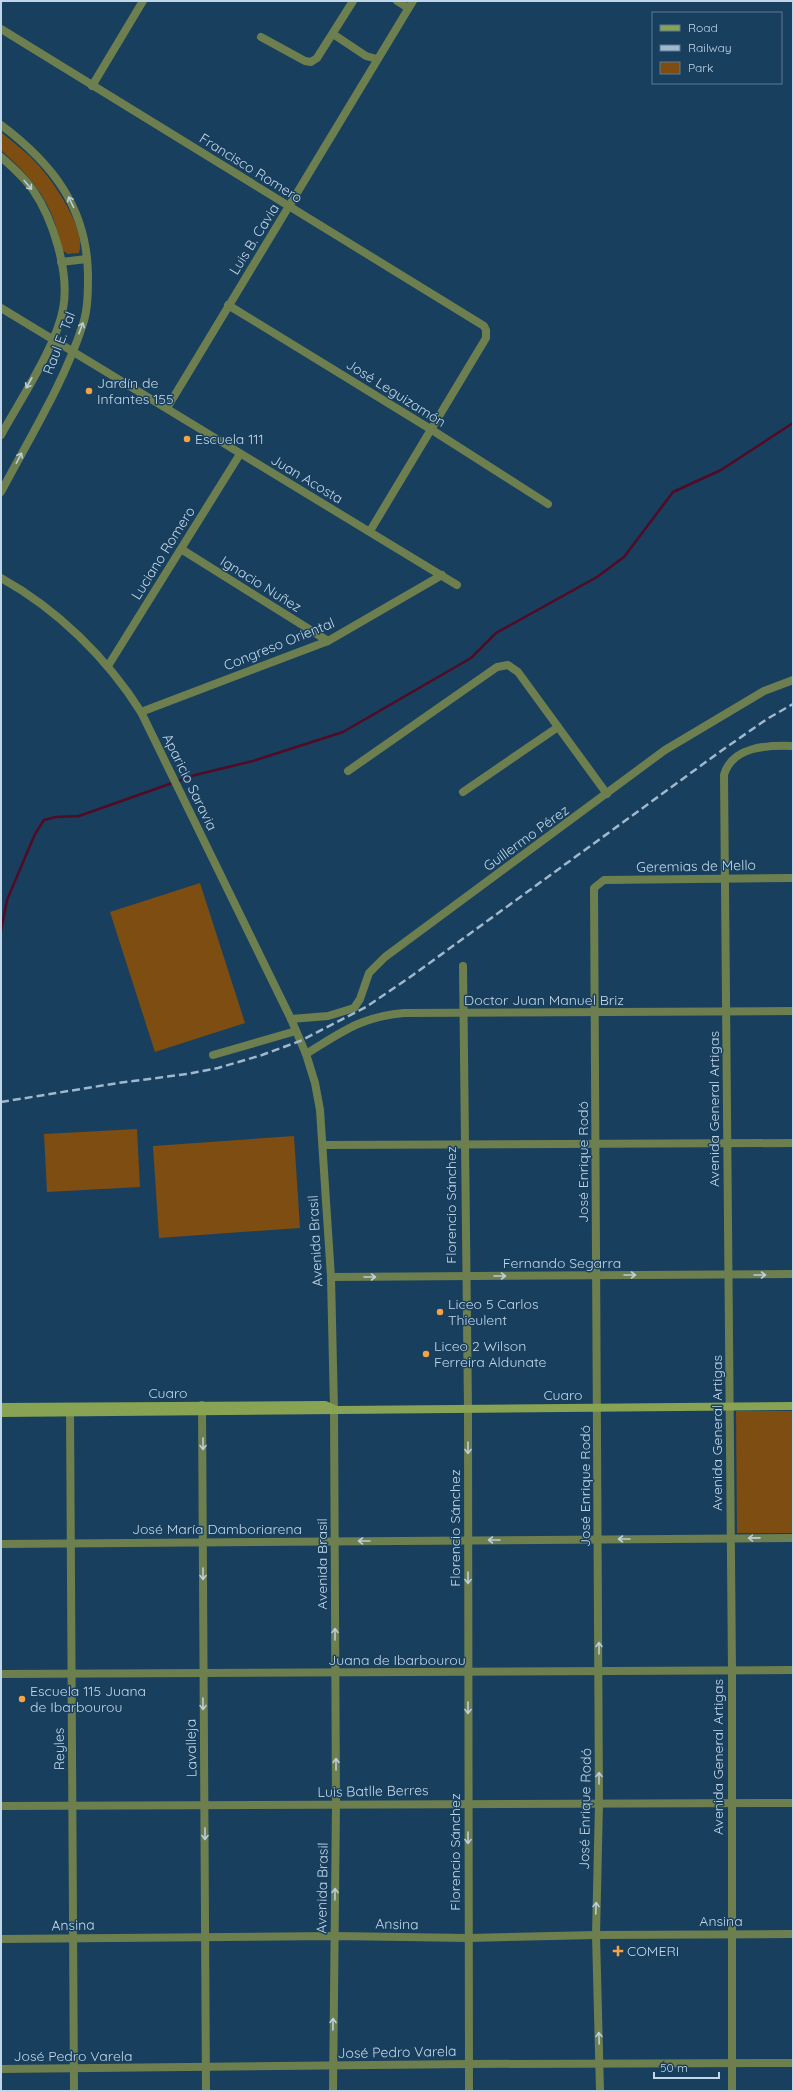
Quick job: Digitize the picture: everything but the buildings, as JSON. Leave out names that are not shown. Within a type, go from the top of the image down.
[{"type":"street","points":[[92,86],[143,1]]},
{"type":"street","points":[[260,37],[304,61],[312,62],[317,58],[353,1]]},
{"type":"street","points":[[397,1],[410,4]]},
{"type":"street","name":"Luis B. Cavia","points":[[167,408],[410,4]]},
{"type":"street","name":"Francisco Romero","points":[[1,29],[480,323],[486,330],[486,338],[432,430]]},
{"type":"street","points":[[333,34],[366,56],[377,59]]},
{"type":"street","name":"Raul E. Tal","points":[[1,125],[31,149],[50,169],[66,191],[77,215],[84,236],[88,259],[88,282],[84,322],[72,352],[1,492]]},
{"type":"street","name":"Raul E. Tal","points":[[1,157],[15,169],[32,190],[47,215],[61,262],[64,280],[63,309],[53,340],[1,435]]},
{"type":"street","points":[[61,262],[88,259]]},
{"type":"street","name":"José Leguizamón","points":[[228,305],[432,430],[548,504]]},
{"type":"street","name":"Juan Acosta","points":[[1,308],[457,585]]},
{"type":"street","points":[[370,531],[432,430]]},
{"type":"street","name":"Luciano Romero","points":[[108,666],[240,454]]},
{"type":"street","name":"Ignacio Nuñez","points":[[181,549],[328,641]]},
{"type":"street","name":"Congreso Oriental","points":[[141,712],[328,641],[442,575]]},
{"type":"street","name":"Aparicio Saravia","points":[[1,578],[57,616],[108,666],[141,712],[181,791],[291,1019],[300,1041]]},
{"type":"street","points":[[348,771],[497,667],[508,665],[518,672],[607,794]]},
{"type":"street","name":"Guillermo Pérez","points":[[291,1019],[328,1016],[354,1008],[360,999],[369,973],[385,957],[665,750],[764,691],[793,680]]},
{"type":"street","points":[[463,792],[558,727]]},
{"type":"street","name":"Avenida General Artigas","points":[[732,2091],[732,1670],[724,775],[729,762],[744,752],[774,745],[793,746]]},
{"type":"street","name":"Geremias de Mello","points":[[599,882],[604,880],[793,878]]},
{"type":"street","name":"José Enrique Rodó","points":[[599,882],[594,888],[593,894],[599,1671],[599,1802],[596,1935],[600,2091]]},
{"type":"street","name":"Florencio Sánchez","points":[[463,966],[465,1277],[468,1409],[469,2091]]},
{"type":"street","name":"Doctor Juan Manuel Briz","points":[[306,1054],[357,1023],[382,1015],[404,1013],[464,1014],[793,1011]]},
{"type":"street","points":[[213,1055],[296,1031]]},
{"type":"street","name":"Avenida Brasil","points":[[300,1041],[306,1054],[315,1083],[320,1110],[324,1145],[330,1277],[334,1409],[336,1673],[333,2091]]},
{"type":"street","points":[[324,1145],[793,1143]]},
{"type":"street","name":"Fernando Segarra","points":[[330,1277],[793,1274]]},
{"type":"street","name":"Cuaro","points":[[1,1413],[70,1410],[202,1409],[325,1405],[334,1409],[793,1406]]},
{"type":"street","name":"Cuaro","points":[[1,1407],[70,1410]]},
{"type":"street","name":"Lavalleja","points":[[202,1409],[206,2091]]},
{"type":"street","name":"Reyles","points":[[70,1410],[72,1543],[71,1673],[74,2091]]},
{"type":"street","name":"José María Damboriarena","points":[[1,1544],[793,1538]]},
{"type":"street","name":"Juana de Ibarbourou","points":[[1,1674],[793,1670]]},
{"type":"street","name":"Luis Batlle Berres","points":[[1,1806],[204,1806],[599,1802],[731,1804],[793,1803]]},
{"type":"street","name":"Ansina","points":[[1,1939],[335,1936],[468,1938],[596,1935],[793,1934]]},
{"type":"street","name":"José Pedro Varela","points":[[1,2069],[469,2064],[793,2063]]},
{"type":"green space","points":[[1,132],[36,162],[54,185],[74,221],[80,244],[79,253],[68,254],[62,250],[54,219],[41,194],[24,173],[1,150]]},
{"type":"green space","points":[[200,883],[245,1023],[155,1052],[110,912]]},
{"type":"green space","points":[[137,1129],[140,1187],[47,1192],[44,1134]]},
{"type":"green space","points":[[294,1136],[300,1228],[159,1238],[153,1146]]},
{"type":"green space","points":[[736,1411],[793,1411],[793,1533],[737,1533]]},
{"type":"waterway","points":[[1,931],[7,900],[35,834],[44,820],[56,817],[79,816],[195,775],[253,761],[343,732],[471,658],[496,633],[597,577],[624,557],[673,492],[721,470],[793,423]]},
{"type":"railway","points":[[1,1102],[218,1068],[262,1055],[300,1041],[366,1007],[413,975],[721,751],[767,719],[793,704]]},
{"type":"place","name":"Jardín de Infantes 155","points":[[89,391]]},
{"type":"place","name":"Escuela 111","points":[[187,439]]},
{"type":"place","name":"Liceo 5 Carlos Thieulent","points":[[440,1312]]},
{"type":"place","name":"Liceo 2 Wilson Ferreira Aldunate","points":[[426,1354]]},
{"type":"place","name":"Escuela 115 Juana de Ibarbourou","points":[[22,1699]]},
{"type":"place","name":"COMERI","points":[[618,1951]]}]
